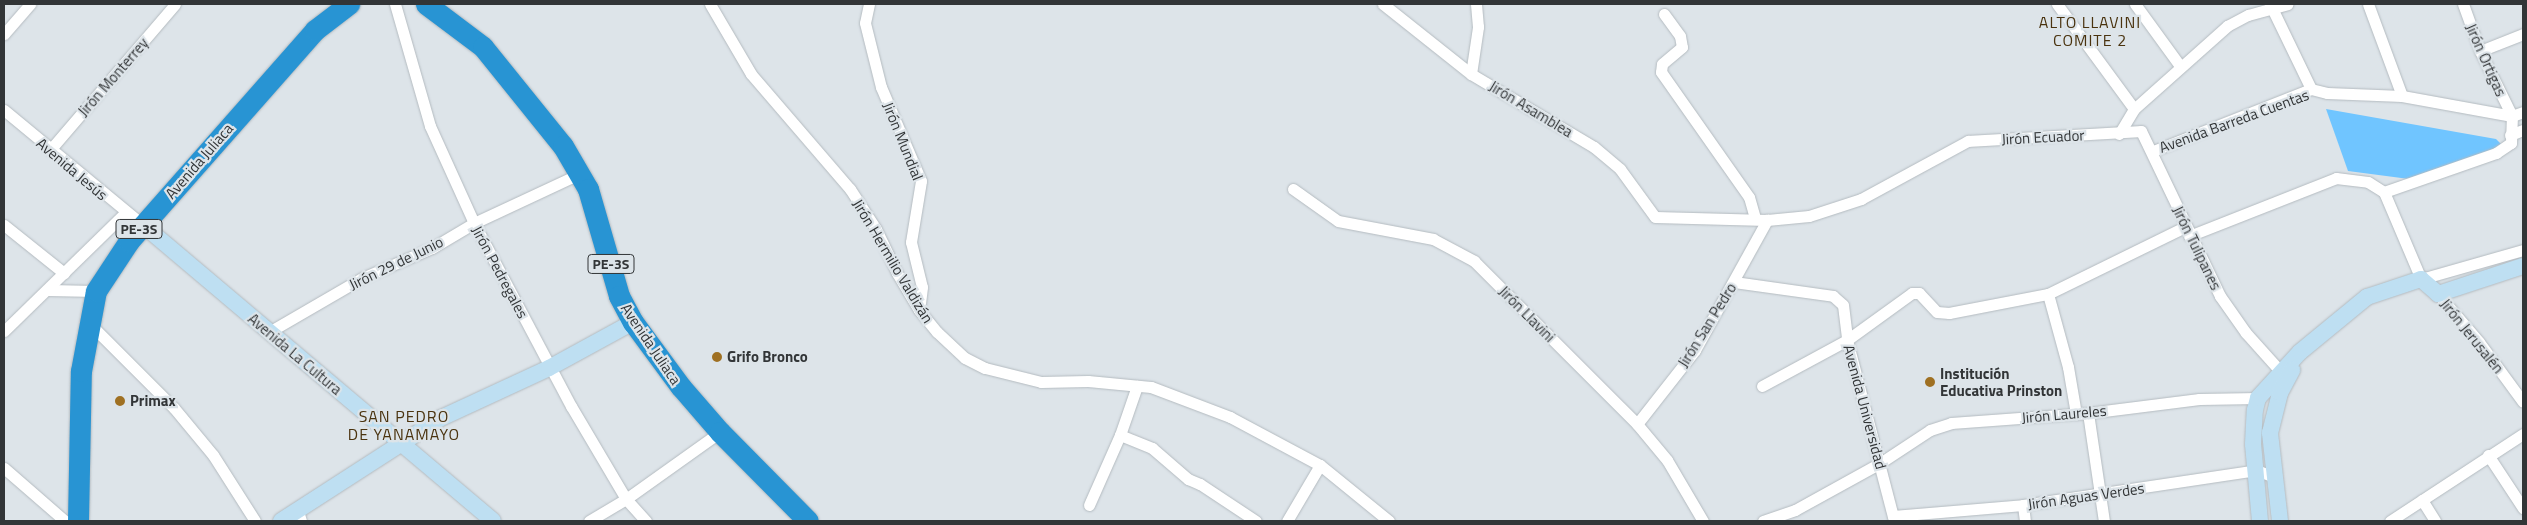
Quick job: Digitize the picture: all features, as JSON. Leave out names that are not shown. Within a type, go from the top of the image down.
[{"type":"highway","name":"Avenida Juliaca","points":[[78,521],[81,371],[88,322],[96,291],[118,255],[143,225],[315,30],[345,4]]},
{"type":"highway","name":"Avenida Juliaca","points":[[426,4],[483,47],[552,130],[581,173],[603,235],[619,296],[633,322],[681,387],[720,432],[808,521]]},
{"type":"street","points":[[4,34],[30,4]]},
{"type":"street","name":"Jirón Monterrey","points":[[50,150],[175,4]]},
{"type":"street","name":"Jirón Pedregales","points":[[395,4],[430,126],[474,222],[549,368],[626,499],[646,521]]},
{"type":"street","name":"Jirón Hermilio Valdizán","points":[[710,4],[750,74],[850,189],[876,229],[897,273],[919,310],[936,332],[965,358],[985,368],[1041,382],[1088,381],[1150,387],[1230,417],[1320,465],[1389,521]]},
{"type":"street","name":"Jirón Asamblea","points":[[1383,4],[1472,74],[1594,147],[1620,169],[1651,215],[1671,219],[1755,218]]},
{"type":"street","points":[[1472,74],[1478,27],[1476,4]]},
{"type":"street","points":[[2057,4],[2134,109]]},
{"type":"street","points":[[2136,4],[2180,66]]},
{"type":"street","points":[[2119,134],[2134,109],[2227,26],[2271,6],[2288,4]]},
{"type":"street","points":[[2368,4],[2402,96]]},
{"type":"street","name":"Jirón Ortigas","points":[[2463,4],[2480,51],[2512,116]]},
{"type":"street","name":"Jirón Mundial","points":[[871,5],[870,47],[881,87],[922,181],[911,242],[922,287],[919,310]]},
{"type":"street","points":[[2271,6],[2311,89]]},
{"type":"street","points":[[1664,14],[1680,36],[1682,47],[1662,64],[1661,72],[1749,197],[1755,218]]},
{"type":"street","points":[[2480,51],[2523,34]]},
{"type":"street","name":"Avenida Barreda Cuentas","points":[[2153,151],[2311,89],[2327,94],[2402,96],[2512,116]]},
{"type":"street","name":"Avenida Jesús","points":[[4,110],[125,213],[143,225]]},
{"type":"street","points":[[2384,192],[2507,149],[2512,143],[2510,135],[2512,116],[2523,112]]},
{"type":"street","points":[[2510,135],[2523,130]]},
{"type":"street","name":"Jirón Tulipanes","points":[[2119,134],[2141,131],[2153,151],[2187,231],[2220,296],[2246,333],[2281,372]]},
{"type":"street","name":"Jirón Ecuador","points":[[1755,218],[1767,220],[1830,212],[1861,199],[1968,140],[2119,134]]},
{"type":"street","name":"Jirón 29 de Junio","points":[[269,332],[362,278],[432,248],[474,222],[581,173]]},
{"type":"street","points":[[1762,386],[1847,340],[1912,293],[1919,293],[1937,312],[1949,313],[2048,294],[2187,231],[2336,178],[2368,182],[2384,192],[2421,280],[2438,294],[2523,266]]},
{"type":"street","name":"Jirón Llavini","points":[[1293,189],[1338,221],[1433,239],[1474,261],[1637,424],[1667,460],[1704,521]]},
{"type":"street","points":[[4,331],[125,213]]},
{"type":"street","name":"Jirón San Pedro","points":[[1637,424],[1695,350],[1767,220]]},
{"type":"street","points":[[4,225],[64,273]]},
{"type":"street","name":"Avenida La Cultura","points":[[143,225],[493,521]]},
{"type":"street","points":[[2260,521],[2253,444],[2258,398],[2300,352],[2367,298],[2523,250]]},
{"type":"street","name":"Avenida Universidad","points":[[1734,282],[1833,296],[1843,305],[1847,340],[1894,519]]},
{"type":"street","points":[[48,290],[96,291]]},
{"type":"street","points":[[2048,294],[2068,367],[2076,414]]},
{"type":"street","name":"Jirón Jerusalén","points":[[2438,294],[2479,342],[2523,402]]},
{"type":"street","points":[[88,322],[174,408],[213,455],[256,521]]},
{"type":"street","points":[[281,521],[299,516],[400,444],[441,418],[549,368],[633,322]]},
{"type":"street","points":[[2280,521],[2277,478],[2270,433],[2272,418],[2280,393],[2300,352]]},
{"type":"street","points":[[1089,505],[1120,435],[1137,386]]},
{"type":"street","name":"Jirón Laureles","points":[[1763,521],[1795,510],[1880,463],[1930,430],[1951,423],[2088,413],[2199,399],[2258,398]]},
{"type":"street","points":[[2088,413],[2104,521]]},
{"type":"street","points":[[589,521],[626,499],[720,432]]},
{"type":"street","points":[[2390,521],[2488,455],[2523,434]]},
{"type":"street","points":[[1120,435],[1152,448],[1188,479],[1200,484],[1256,521]]},
{"type":"street","points":[[2488,455],[2523,508]]},
{"type":"street","points":[[1287,521],[1320,465]]},
{"type":"street","points":[[4,468],[65,521]]},
{"type":"street","points":[[2256,470],[2277,478]]},
{"type":"street","name":"Jirón Aguas Verdes","points":[[1894,519],[2101,495],[2256,470]]},
{"type":"street","points":[[2422,500],[2435,521]]},
{"type":"street","points":[[2023,505],[2025,521]]},
{"type":"shaded area","points":[[2326,109],[2496,139],[2501,144],[2499,149],[2409,179],[2348,171]]},
{"type":"place","name":"Grifo Bronco","points":[[717,357]]},
{"type":"place","name":"Institución Educativa Prinston","points":[[1930,382]]},
{"type":"place","name":"Primax","points":[[120,401]]},
{"type":"district","name":"ALTO LLAVINI COMITE 2","points":[[2090,31]]},
{"type":"district","name":"SAN PEDRO DE YANAMAYO","points":[[404,425]]}]
